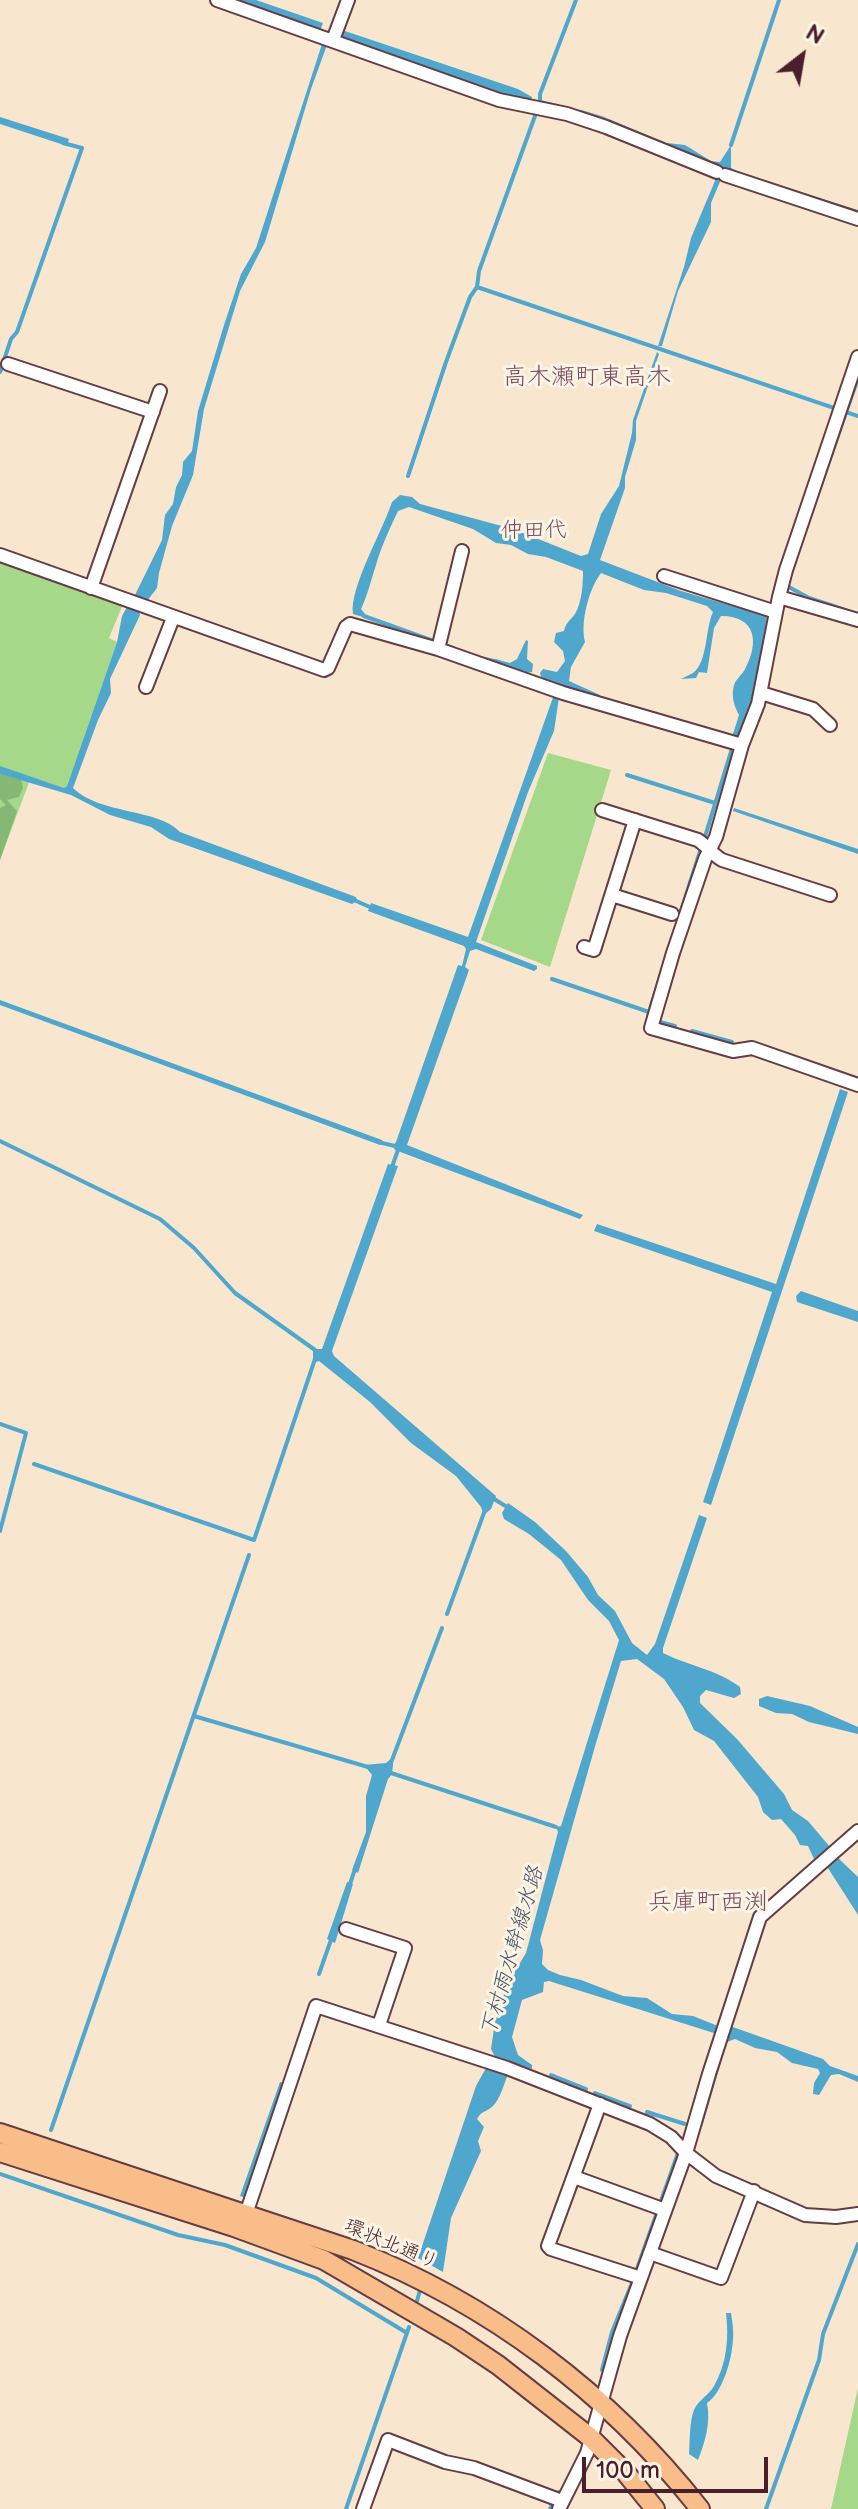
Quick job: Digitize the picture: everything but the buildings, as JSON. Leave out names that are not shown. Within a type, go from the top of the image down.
[{"type":"highway","name":"環状北通り","points":[[0,2133],[364,2255],[433,2286],[520,2338],[600,2402],[675,2478],[700,2509]]},
{"type":"highway","name":"環状北通り","points":[[0,2152],[234,2227],[324,2260],[498,2365],[591,2438],[626,2473],[655,2509]]},
{"type":"street","points":[[217,0],[499,100],[606,127],[721,173],[858,219]]},
{"type":"street","points":[[328,39],[348,0]]},
{"type":"street","points":[[858,357],[786,570],[761,693],[728,787],[727,801],[673,953],[651,1028],[733,1051],[752,1048],[858,1085]]},
{"type":"street","points":[[8,364],[153,412]]},
{"type":"street","points":[[91,588],[160,391]]},
{"type":"street","points":[[439,644],[462,551]]},
{"type":"street","points":[[0,555],[324,670],[328,668],[350,624],[439,644],[557,691],[742,745]]},
{"type":"street","points":[[664,576],[776,612]]},
{"type":"street","points":[[779,597],[858,620]]},
{"type":"street","points":[[146,687],[173,618]]},
{"type":"street","points":[[761,693],[813,709],[830,725]]},
{"type":"street","points":[[602,810],[698,840],[722,860],[830,895]]},
{"type":"street","points":[[584,947],[594,950],[635,820]]},
{"type":"street","points":[[612,895],[672,914]]},
{"type":"street","points":[[363,2509],[388,2440],[445,2462],[474,2468],[558,2502],[587,2453],[636,2276],[650,2253],[660,2208],[686,2153],[760,1917],[858,1831]]},
{"type":"street","points":[[346,1929],[405,1948],[379,2025]]},
{"type":"street","points":[[246,2214],[316,2006],[507,2068],[650,2124],[671,2137],[716,2176],[805,2215],[836,2217],[858,2214]]},
{"type":"street","points":[[600,2104],[548,2246],[636,2276]]},
{"type":"street","points":[[574,2177],[660,2208]]},
{"type":"street","points":[[650,2253],[721,2278],[754,2191]]},
{"type":"green space","points":[[0,560],[123,604],[109,638],[117,642],[67,786],[64,788],[31,777],[0,860]]},
{"type":"green space","points":[[548,753],[611,770],[550,967],[481,940]]},
{"type":"green space","points":[[0,774],[21,780],[23,787],[19,797],[7,800],[17,811],[0,860],[0,808],[6,805],[0,799]]},
{"type":"green space","points":[[858,2388],[858,2509],[831,2509]]},
{"type":"water","points":[[231,0],[256,0],[323,23],[320,31]]},
{"type":"water","points":[[342,30],[518,89],[532,97],[531,102],[499,96],[339,39]]},
{"type":"water","points":[[322,44],[327,45],[265,242],[240,291],[204,409],[193,475],[172,526],[157,588],[147,601],[134,597],[162,540],[165,515],[173,504],[183,462],[192,451],[198,411],[224,325],[241,274],[256,248]]},
{"type":"water","points":[[0,117],[69,139],[67,146],[0,124]]},
{"type":"water","points":[[667,143],[685,145],[711,161],[720,162],[731,145],[731,168],[747,176],[669,148]]},
{"type":"water","points":[[717,176],[722,177],[711,203],[711,222],[678,291],[662,346],[658,346],[691,238]]},
{"type":"water","points":[[657,352],[659,354],[636,421],[636,440],[625,477],[625,488],[600,560],[681,591],[767,616],[750,710],[736,738],[732,737],[739,715],[734,701],[734,685],[745,669],[752,650],[752,633],[748,626],[733,617],[721,616],[714,628],[707,673],[699,672],[696,678],[681,679],[698,668],[713,612],[707,606],[666,593],[644,590],[601,573],[589,597],[584,625],[585,642],[571,667],[569,681],[600,695],[599,698],[563,686],[560,691],[554,731],[528,792],[476,942],[537,966],[537,969],[534,971],[476,949],[470,951],[465,967],[469,970],[407,1145],[583,1215],[580,1219],[395,1150],[393,1146],[466,949],[368,911],[371,903],[468,937],[556,689],[555,684],[542,680],[540,673],[543,669],[557,672],[565,661],[563,651],[554,642],[556,633],[564,631],[575,614],[582,593],[583,571],[546,557],[528,554],[511,545],[496,543],[473,529],[409,507],[398,511],[386,538],[361,609],[365,614],[363,617],[353,614],[353,603],[361,575],[392,502],[400,495],[412,497],[420,504],[513,529],[581,556],[588,554],[601,514],[619,486],[633,420]]},
{"type":"water","points":[[127,607],[140,615],[110,679],[111,693],[73,788],[98,803],[158,819],[180,832],[356,897],[357,901],[352,904],[169,839],[151,827],[110,815],[71,795],[0,774],[0,766],[64,788],[67,786]]},
{"type":"water","points":[[526,640],[527,659],[533,664],[532,672],[525,673],[495,662],[495,659],[510,663],[517,659]]},
{"type":"water","points":[[734,808],[858,849],[858,854],[733,811]]},
{"type":"water","points":[[0,1000],[382,1140],[382,1144],[0,1005]]},
{"type":"water","points":[[840,1089],[848,1092],[711,1505],[703,1502],[772,1292],[594,1231],[597,1224],[776,1284]]},
{"type":"water","points":[[388,1164],[398,1166],[332,1351],[334,1356],[496,1496],[491,1509],[484,1515],[456,1476],[411,1443],[370,1402],[319,1361],[313,1363],[313,1349],[322,1349]]},
{"type":"water","points":[[801,1291],[858,1311],[858,1322],[797,1302],[796,1296]]},
{"type":"water","points":[[508,1503],[535,1522],[566,1551],[588,1577],[598,1595],[615,1611],[632,1643],[647,1655],[655,1644],[699,1515],[707,1518],[663,1653],[722,1676],[740,1687],[741,1694],[734,1698],[706,1690],[700,1696],[700,1703],[737,1739],[784,1794],[792,1810],[808,1821],[830,1847],[814,1859],[808,1846],[800,1845],[781,1819],[772,1820],[763,1812],[758,1797],[714,1741],[694,1730],[664,1679],[637,1659],[621,1661],[540,1940],[542,1964],[560,1975],[623,1996],[647,1998],[672,2014],[693,2016],[718,2026],[717,2034],[549,1981],[544,1982],[543,1992],[522,2000],[512,2037],[518,2055],[532,2065],[532,2069],[504,2060],[500,2072],[508,2074],[500,2095],[493,2106],[477,2119],[484,2127],[478,2141],[481,2151],[451,2218],[443,2272],[418,2258],[476,2086],[495,2057],[491,2049],[496,2015],[509,1981],[526,1953],[558,1832],[556,1827],[561,1826],[619,1640],[609,1621],[588,1600],[561,1560],[529,1534],[504,1519],[502,1513]]},
{"type":"water","points":[[767,1696],[810,1706],[858,1727],[858,1734],[759,1706],[759,1699]]},
{"type":"water","points":[[394,1756],[392,1774],[358,1873],[352,1870],[366,1832],[366,1796],[372,1775],[364,1765],[386,1763]]},
{"type":"water","points":[[836,1856],[858,1877],[858,1915],[826,1865]]},
{"type":"water","points":[[347,1882],[353,1884],[335,1943],[327,1939]]},
{"type":"water","points":[[730,2026],[823,2059],[830,2066],[858,2076],[858,2082],[839,2074],[831,2075],[819,2095],[813,2094],[814,2083],[820,2073],[818,2069],[792,2063],[777,2052],[755,2048],[735,2039],[727,2042],[702,2127],[698,2126]]},
{"type":"water","points":[[280,2082],[285,2083],[246,2198],[240,2196]]},
{"type":"water","points":[[726,2313],[731,2313],[733,2326],[731,2356],[718,2391],[707,2403],[707,2432],[698,2460],[689,2454],[691,2421],[696,2406],[712,2389],[722,2368],[727,2341]]},
{"type":"waterway","points":[[540,102],[540,94],[576,0]]},
{"type":"waterway","points":[[731,145],[779,0]]},
{"type":"waterway","points":[[408,476],[540,102],[557,106]]},
{"type":"waterway","points":[[581,112],[668,146]]},
{"type":"waterway","points":[[0,372],[82,148],[63,143]]},
{"type":"waterway","points":[[803,195],[858,212]]},
{"type":"waterway","points":[[477,287],[858,416]]},
{"type":"waterway","points":[[805,531],[858,378]]},
{"type":"waterway","points":[[797,555],[787,586],[809,598],[858,614]]},
{"type":"waterway","points":[[364,616],[453,648]]},
{"type":"waterway","points":[[480,658],[499,662]]},
{"type":"waterway","points":[[704,840],[733,745]]},
{"type":"waterway","points":[[627,775],[715,803]]},
{"type":"waterway","points":[[678,920],[701,848]]},
{"type":"waterway","points":[[354,900],[372,908]]},
{"type":"waterway","points":[[649,1012],[661,974]]},
{"type":"waterway","points":[[552,979],[649,1012],[648,1016]]},
{"type":"waterway","points":[[660,1022],[675,1026]]},
{"type":"waterway","points":[[692,1031],[732,1042]]},
{"type":"waterway","points":[[0,1141],[160,1219],[194,1248],[235,1293],[315,1350]]},
{"type":"waterway","points":[[378,1142],[399,1147],[392,1167]]},
{"type":"waterway","points":[[34,1464],[254,1540],[315,1359]]},
{"type":"waterway","points":[[0,1424],[26,1433],[0,1531]]},
{"type":"waterway","points":[[491,1497],[507,1507]]},
{"type":"waterway","points":[[447,1614],[485,1510]]},
{"type":"waterway","points":[[51,2130],[249,1555]]},
{"type":"waterway","points":[[392,1760],[442,1628]]},
{"type":"waterway","points":[[194,1716],[368,1767]]},
{"type":"waterway","points":[[388,1772],[556,1827]]},
{"type":"waterway","points":[[349,1887],[355,1869]]},
{"type":"waterway","points":[[319,1974],[332,1937]]},
{"type":"waterway","points":[[551,2075],[586,2089]]},
{"type":"waterway","points":[[595,2093],[630,2106]]},
{"type":"waterway","points":[[647,2112],[685,2124]]},
{"type":"waterway","points":[[602,2370],[612,2332],[678,2153]]},
{"type":"waterway","points":[[0,2174],[178,2235],[225,2245],[316,2278],[407,2333]]},
{"type":"waterway","points":[[766,2509],[819,2360],[823,2334],[858,2244]]},
{"type":"waterway","name":"下村雨水幹線水路","points":[[417,2301],[420,2290]]},
{"type":"waterway","name":"下村雨水幹線水路","points":[[346,2509],[409,2327]]},
{"type":"waterway","points":[[550,2509],[559,2492]]},
{"type":"district","name":"高木瀬町東高木","points":[[587,378]]},
{"type":"district","name":"仲田代","points":[[534,531]]},
{"type":"district","name":"兵庫町西渕","points":[[708,1903]]}]
